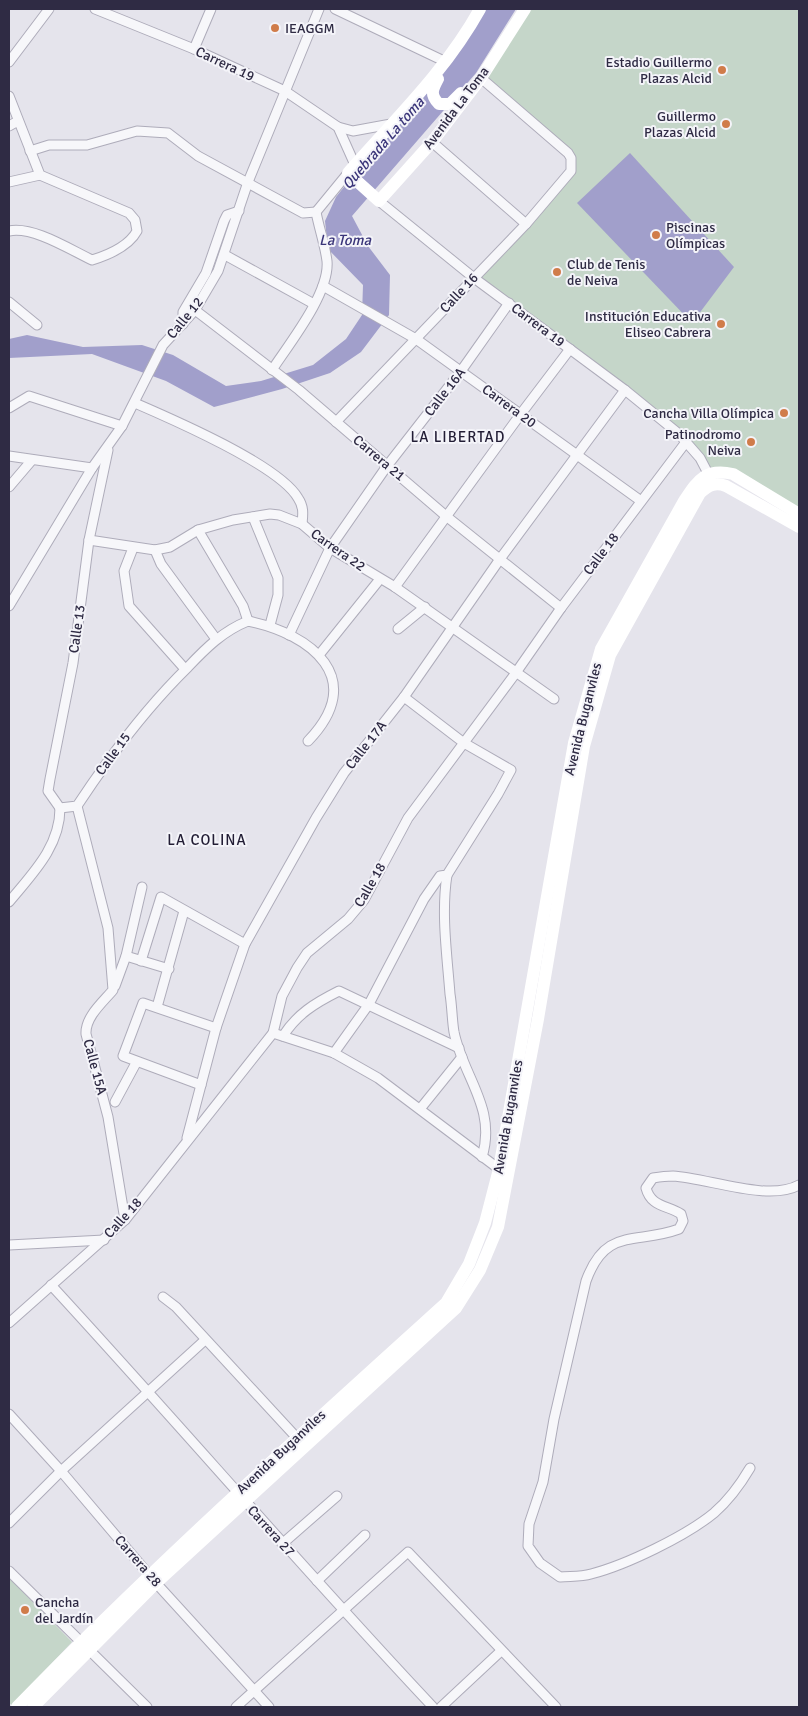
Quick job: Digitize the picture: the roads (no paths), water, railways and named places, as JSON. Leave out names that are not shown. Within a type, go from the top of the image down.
[{"type":"main road","points":[[480,9],[433,88],[436,101],[450,104],[491,61]]},
{"type":"main road","name":"Avenida La Toma","points":[[376,198],[432,142],[481,78],[525,9]]},
{"type":"main road","points":[[351,171],[394,124],[446,62],[465,36]]},
{"type":"main road","name":"Carrera 19","points":[[351,171],[376,198]]},
{"type":"main road","points":[[711,478],[722,472],[733,474],[799,514]]},
{"type":"main road","points":[[711,478],[799,527]]},
{"type":"main road","name":"Avenida Buganviles","points":[[241,1497],[297,1438],[446,1303],[469,1264],[485,1223],[499,1169],[574,743],[601,649],[684,501],[697,482],[711,478]]},
{"type":"main road","name":"Avenida Buganviles","points":[[17,1707],[241,1497],[456,1308],[480,1270],[498,1227],[511,1167],[584,746],[610,655],[700,493],[711,478]]},
{"type":"main road","name":"Avenida Buganviles","points":[[33,1707],[84,1646]]},
{"type":"street","points":[[9,62],[48,9]]},
{"type":"street","name":"Carrera 19","points":[[95,9],[194,49],[285,91],[338,127],[351,171]]},
{"type":"street","points":[[194,49],[211,9]]},
{"type":"street","name":"Calle 12","points":[[9,606],[92,468],[122,426],[163,345],[196,310],[225,256],[248,182],[318,9]]},
{"type":"street","points":[[335,9],[446,62]]},
{"type":"street","name":"Calle 16","points":[[336,422],[526,224],[571,171],[571,158],[568,152],[481,78]]},
{"type":"street","points":[[9,96],[40,175]]},
{"type":"street","points":[[9,126],[18,121]]},
{"type":"street","points":[[338,127],[353,131],[394,124]]},
{"type":"street","points":[[30,150],[49,145],[87,145],[137,131],[168,133],[198,156],[303,214],[316,212],[351,171]]},
{"type":"street","points":[[432,142],[526,224]]},
{"type":"street","points":[[9,182],[40,175],[129,212],[135,220],[137,231],[133,239],[104,256],[92,260],[35,234],[20,229],[9,231]]},
{"type":"street","name":"Carrera 19","points":[[376,198],[474,278],[625,390],[686,442],[711,478]]},
{"type":"street","points":[[183,324],[184,312],[206,273],[224,221],[227,215],[239,211]]},
{"type":"street","points":[[274,372],[323,286],[327,262],[316,212]]},
{"type":"street","points":[[225,256],[314,304]]},
{"type":"street","name":"Carrera 20","points":[[323,286],[416,339],[641,501]]},
{"type":"street","points":[[9,302],[37,325]]},
{"type":"street","name":"Calle 16A","points":[[289,635],[330,548],[387,466],[461,371],[509,303]]},
{"type":"street","name":"Carrera 21","points":[[196,310],[299,390],[446,516],[561,608]]},
{"type":"street","points":[[395,587],[520,414],[570,349]]},
{"type":"street","name":"Calle 17A","points":[[186,1141],[216,1028],[246,944],[344,773],[404,697],[500,559],[625,390]]},
{"type":"street","points":[[9,408],[28,396],[122,426]]},
{"type":"street","name":"Carrera 22","points":[[135,403],[186,425],[270,472],[298,497],[304,510],[302,524],[330,548],[425,607],[516,674],[554,699]]},
{"type":"street","name":"Calle 18","points":[[9,1323],[125,1220],[273,1034],[282,996],[307,953],[348,919],[364,900],[408,818],[516,674],[561,608],[686,442]]},
{"type":"street","name":"Calle 13","points":[[60,808],[51,797],[49,785],[73,664],[89,540],[109,446]]},
{"type":"street","points":[[9,456],[92,468]]},
{"type":"street","points":[[9,487],[32,460]]},
{"type":"street","points":[[89,540],[132,548],[156,550],[170,547],[198,530],[253,517],[279,514],[302,524]]},
{"type":"street","points":[[253,517],[278,578],[278,595],[270,626]]},
{"type":"street","points":[[198,530],[243,606],[248,621],[270,626],[289,635],[318,655],[332,675],[335,683],[333,698],[326,717],[308,741]]},
{"type":"street","points":[[132,548],[124,571],[130,606],[185,669]]},
{"type":"street","points":[[156,550],[161,564],[216,639]]},
{"type":"street","points":[[318,655],[380,578]]},
{"type":"street","points":[[398,629],[425,607]]},
{"type":"street","name":"Calle 15","points":[[77,806],[105,764],[151,704],[216,639],[234,627],[248,621]]},
{"type":"street","points":[[404,697],[464,743],[510,770],[498,794],[448,875],[445,892],[448,968],[454,1032],[461,1053],[477,1088],[486,1121],[487,1142],[482,1156]]},
{"type":"street","points":[[9,902],[52,846],[60,823],[60,808],[77,806],[108,928],[113,990]]},
{"type":"street","points":[[334,1053],[370,1004],[424,900],[440,876],[448,875]]},
{"type":"street","points":[[113,990],[126,956],[142,888]]},
{"type":"street","points":[[141,961],[161,897],[246,944]]},
{"type":"street","points":[[157,1007],[184,911]]},
{"type":"street","points":[[126,956],[169,969]]},
{"type":"street","name":"Calle 15A","points":[[113,990],[91,1017],[86,1028],[86,1034],[108,1117],[125,1220]]},
{"type":"street","points":[[283,1036],[292,1022],[304,1010],[339,991],[370,1004],[461,1053]]},
{"type":"street","points":[[201,1085],[136,1063],[123,1056],[143,1003],[216,1028]]},
{"type":"street","points":[[273,1034],[334,1053],[378,1078],[499,1169]]},
{"type":"street","points":[[420,1109],[461,1053]]},
{"type":"street","points":[[115,1102],[136,1063]]},
{"type":"street","points":[[750,1468],[736,1491],[714,1513],[677,1537],[632,1558],[590,1574],[560,1577],[540,1563],[528,1546],[529,1524],[543,1482],[554,1419],[586,1281],[592,1264],[603,1251],[626,1238],[663,1235],[679,1229],[683,1221],[681,1214],[661,1207],[649,1198],[646,1188],[653,1178],[672,1176],[761,1191],[793,1188],[799,1185]]},
{"type":"street","points":[[9,1245],[104,1240]]},
{"type":"street","name":"Carrera 27","points":[[51,1286],[148,1391],[342,1611],[433,1707]]},
{"type":"street","points":[[163,1297],[176,1307],[297,1438]]},
{"type":"street","points":[[9,1523],[61,1471],[205,1340]]},
{"type":"street","name":"Carrera 28","points":[[9,1414],[61,1471],[153,1579],[269,1707]]},
{"type":"street","points":[[282,1544],[338,1496]]},
{"type":"street","points":[[317,1581],[365,1535]]},
{"type":"street","points":[[236,1707],[408,1552],[556,1707]]},
{"type":"street","points":[[9,1571],[147,1707]]},
{"type":"street","points":[[441,1707],[501,1651]]},
{"type":"water","name":"La Toma","points":[[486,9],[516,9],[476,73],[352,216],[368,246],[390,275],[389,315],[361,352],[330,373],[282,389],[214,407],[166,381],[92,354],[9,358],[9,339],[27,335],[83,347],[142,345],[173,355],[226,386],[261,381],[313,365],[346,339],[362,315],[363,285],[328,249],[325,221],[336,197]]},
{"type":"water","name":"Piscinas Olímpicas","points":[[630,153],[734,267],[692,323],[577,203]]},
{"type":"place","name":"IEAGGM","points":[[275,28]]},
{"type":"place","name":"Estadio Guillermo Plazas Alcid","points":[[722,70]]},
{"type":"place","name":"Guillermo Plazas Alcid","points":[[726,124]]},
{"type":"place","name":"Piscinas Olímpicas","points":[[656,235]]},
{"type":"place","name":"Club de Tenis de Neiva","points":[[557,272]]},
{"type":"place","name":"Institución Educativa Eliseo Cabrera","points":[[721,324]]},
{"type":"place","name":"Cancha Villa Olímpica","points":[[784,413]]},
{"type":"place","name":"Patinodromo Neiva","points":[[751,442]]},
{"type":"place","name":"Cancha del Jardín","points":[[25,1610]]},
{"type":"district","name":"LA LIBERTAD","points":[[458,437]]},
{"type":"district","name":"LA COLINA","points":[[207,840]]},
{"type":"water label","name":"Quebrada La toma","points":[[383,143]]}]
